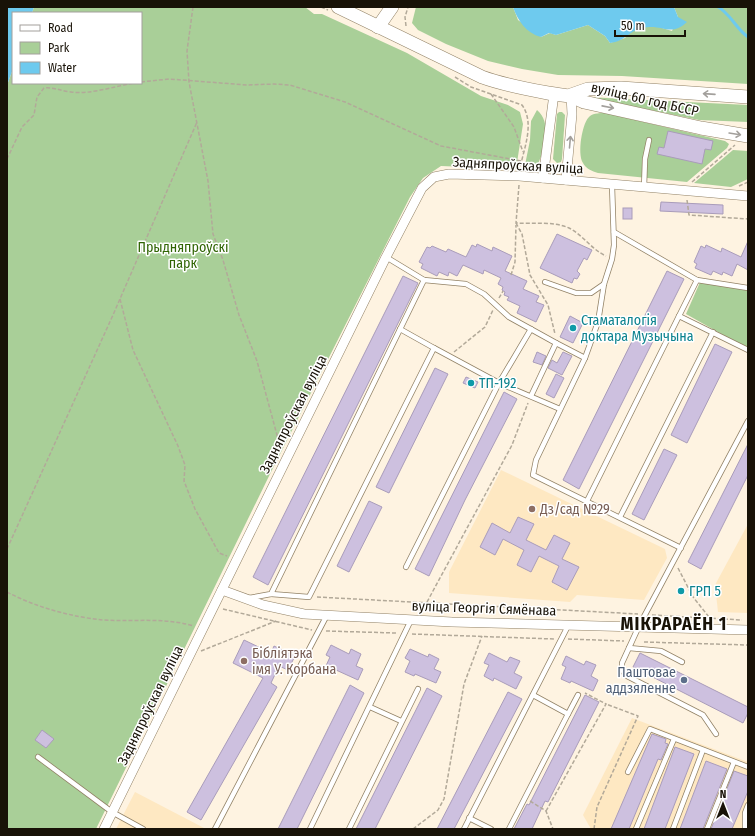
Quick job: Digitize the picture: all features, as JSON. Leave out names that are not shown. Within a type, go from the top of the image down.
[{"type":"main road","points":[[378,27],[392,7]]},
{"type":"main road","points":[[335,10],[378,27],[482,77],[501,84],[554,94],[571,95]]},
{"type":"main road","name":"вуліца 60 год БССР","points":[[571,95],[588,88],[621,88],[748,98]]},
{"type":"main road","name":"вуліца 60 год БССР","points":[[571,95],[584,102],[701,128],[745,141]]},
{"type":"street","points":[[543,178],[554,94]]},
{"type":"street","points":[[566,180],[572,114],[571,95]]},
{"type":"street","name":"Задняпроўская вуліца","points":[[104,829],[203,629],[225,592],[237,560],[386,257],[422,188],[434,177],[449,174],[543,178],[748,196]]},
{"type":"street","name":"вуліца Георгія Сямёнава","points":[[225,592],[244,599],[304,614],[411,620],[748,630]]},
{"type":"lane","points":[[644,188],[645,159],[649,140]]},
{"type":"lane","points":[[612,184],[614,232],[612,259],[604,284],[598,322],[585,358],[536,460],[533,475],[681,548]]},
{"type":"lane","points":[[614,232],[697,280],[748,288]]},
{"type":"lane","points":[[386,257],[424,280],[466,284],[484,294],[509,317],[585,358]]},
{"type":"lane","points":[[271,594],[424,280]]},
{"type":"lane","points":[[587,501],[697,280]]},
{"type":"lane","points":[[545,282],[576,293],[591,293],[604,284]]},
{"type":"lane","points":[[679,316],[748,350]]},
{"type":"lane","points":[[400,329],[499,383],[560,408]]},
{"type":"lane","points":[[406,568],[499,383],[531,329]]},
{"type":"lane","points":[[620,518],[713,332]]},
{"type":"lane","points":[[530,396],[556,343]]},
{"type":"lane","points":[[244,599],[271,594],[309,597],[434,348]]},
{"type":"lane","points":[[716,734],[703,715],[626,676],[622,670],[622,663],[639,626],[748,422]]},
{"type":"lane","points":[[215,829],[327,615]]},
{"type":"lane","points":[[313,828],[411,620]]},
{"type":"lane","points":[[464,829],[569,624]]},
{"type":"lane","points":[[629,648],[661,651],[682,662]]},
{"type":"lane","points":[[349,829],[418,689]]},
{"type":"lane","points":[[533,695],[568,714]]},
{"type":"lane","points":[[509,829],[578,695]]},
{"type":"lane","points":[[370,706],[401,721]]},
{"type":"lane","points":[[628,772],[650,729],[748,767]]},
{"type":"lane","points":[[636,829],[674,739]]},
{"type":"lane","points":[[673,829],[703,750]]},
{"type":"lane","points":[[38,757],[112,812],[144,829]]},
{"type":"lane","points":[[707,829],[734,762]]},
{"type":"lane","points":[[745,829],[745,813],[748,806]]},
{"type":"lane","points":[[469,818],[491,829]]},
{"type":"path","points":[[193,7],[187,51],[190,82],[208,181],[213,234],[223,260],[239,315],[257,360],[277,435],[279,457]]},
{"type":"path","points":[[321,7],[335,10]]},
{"type":"path","points":[[406,26],[405,16],[408,7]]},
{"type":"path","points":[[452,75],[471,87],[522,105],[528,119],[520,168]]},
{"type":"path","points":[[142,82],[169,79],[190,82],[246,85],[290,85],[345,102],[441,146],[521,161]]},
{"type":"path","points":[[7,159],[22,127],[34,115],[37,97],[44,88],[54,87],[71,92],[83,92],[128,84]]},
{"type":"path","points":[[491,94],[514,127],[523,154]]},
{"type":"path","points":[[7,549],[120,299],[197,122]]},
{"type":"path","points":[[690,183],[735,145],[745,141]]},
{"type":"path","points":[[511,275],[515,262],[519,183]]},
{"type":"path","points":[[686,199],[689,214],[748,219]]},
{"type":"path","points":[[516,223],[558,225],[568,228],[589,242],[596,251],[612,259]]},
{"type":"path","points":[[516,223],[522,234],[530,275],[548,305],[556,343]]},
{"type":"path","points":[[120,299],[133,350],[185,465],[184,481],[195,509],[219,553],[237,560]]},
{"type":"path","points":[[449,356],[485,327],[495,304]]},
{"type":"path","points":[[411,620],[427,602],[512,445],[530,396]]},
{"type":"path","points":[[676,556],[678,567],[693,597],[718,629]]},
{"type":"path","points":[[7,592],[26,602],[82,617],[104,620],[176,621],[203,629]]},
{"type":"path","points":[[225,592],[221,608],[319,631],[748,645]]},
{"type":"path","points":[[309,597],[748,620]]},
{"type":"path","points":[[203,646],[200,652],[276,621]]},
{"type":"path","points":[[413,829],[438,810],[444,799],[464,684],[482,636]]},
{"type":"path","points":[[578,695],[583,692],[606,704],[638,716],[597,807],[594,829]]},
{"type":"path","points":[[546,810],[606,704]]},
{"type":"path","points":[[525,798],[546,810],[553,829]]},
{"type":"shaded area","name":"Дз/сад №29","points":[[501,470],[665,549],[667,558],[644,600],[577,595],[570,602],[449,593],[449,572]]},
{"type":"shaded area","points":[[748,524],[748,613],[718,612],[715,585]]},
{"type":"shaded area","points":[[632,718],[748,762],[748,829],[591,829],[583,815]]},
{"type":"shaded area","points":[[135,792],[206,829],[116,829]]},
{"type":"green space","name":"Прыдняпроўскі парк","points":[[34,7],[305,7],[314,14],[322,14],[407,53],[481,96],[508,105],[520,112],[523,124],[516,169],[441,166],[423,178],[410,197],[270,474],[96,829],[7,829],[7,85],[12,72],[12,84],[142,84],[142,12],[32,12]]},
{"type":"green space","points":[[416,7],[513,7],[518,20],[541,37],[550,33],[556,35],[588,25],[605,36],[610,43],[625,38],[631,31],[644,27],[659,27],[672,31],[678,17],[674,7],[748,7],[748,84],[622,76],[558,75],[522,69],[488,61],[446,44],[418,30],[412,23]]},
{"type":"green space","points":[[586,97],[748,105],[748,122],[699,120]]},
{"type":"green space","points":[[537,110],[542,115],[546,128],[545,143],[538,164],[524,170],[530,140],[531,121]]},
{"type":"green space","points":[[562,112],[565,115],[562,159],[561,162],[557,163],[553,159],[557,114]]},
{"type":"green space","points":[[605,113],[725,141],[729,144],[727,148],[687,182],[598,173],[591,171],[584,165],[581,159],[580,146],[587,119],[595,114]]},
{"type":"green space","points":[[733,150],[748,151],[748,179],[731,187],[694,183]]},
{"type":"green space","points":[[701,280],[748,288],[748,349],[686,314]]},
{"type":"water","points":[[7,7],[34,7],[32,12],[12,12],[12,72],[7,85]]},
{"type":"water","points":[[513,7],[674,7],[678,17],[687,22],[681,27],[671,30],[656,27],[638,29],[620,40],[610,43],[605,36],[588,25],[556,35],[549,33],[541,37],[531,33],[523,26]]},
{"type":"building","points":[[668,131],[713,141],[711,150],[705,149],[702,164],[657,154],[659,147],[664,148]]},
{"type":"building","points":[[661,202],[723,205],[723,214],[660,211]]},
{"type":"building","points":[[623,208],[632,208],[632,219],[623,219]]},
{"type":"building","points":[[557,234],[592,250],[587,260],[584,258],[577,271],[580,274],[577,279],[574,278],[572,283],[540,268]]},
{"type":"building","points":[[748,241],[748,270],[737,264],[732,276],[723,272],[722,275],[713,271],[711,275],[695,268],[697,264],[694,262],[701,246],[705,248],[706,245],[721,252],[722,248],[741,257]]},
{"type":"building","points":[[477,244],[492,251],[493,247],[512,256],[505,271],[527,281],[523,289],[539,296],[536,302],[544,305],[536,322],[517,313],[520,306],[507,300],[509,297],[504,295],[505,292],[502,290],[503,287],[498,284],[501,278],[484,270],[483,274],[463,265],[457,276],[449,272],[448,276],[439,272],[437,276],[421,268],[423,264],[419,262],[427,247],[430,248],[432,246],[446,252],[448,249],[466,257],[472,245],[476,247]]},
{"type":"building","points":[[667,271],[684,279],[579,489],[563,480]]},
{"type":"building","points":[[403,276],[418,283],[268,585],[253,577]]},
{"type":"building","name":"Стаматалогія доктара Музычына","points":[[570,316],[583,323],[573,343],[560,337]]},
{"type":"building","points":[[715,344],[732,352],[687,443],[671,435]]},
{"type":"building","points":[[537,352],[546,356],[542,365],[533,362]]},
{"type":"building","points":[[563,352],[572,356],[562,375],[548,368],[552,360],[557,363]]},
{"type":"building","points":[[435,368],[448,374],[389,493],[376,487]]},
{"type":"building","points":[[556,374],[564,378],[554,398],[546,394]]},
{"type":"building","name":"ТП-192","points":[[466,377],[478,382],[475,388],[463,383]]},
{"type":"building","points":[[504,392],[517,399],[465,500],[429,576],[415,569]]},
{"type":"building","points":[[748,444],[748,475],[701,569],[688,562]]},
{"type":"building","points":[[664,449],[677,455],[644,520],[632,514]]},
{"type":"building","points":[[369,501],[382,507],[349,572],[337,566]]},
{"type":"building","points":[[518,517],[534,524],[526,540],[546,550],[554,535],[570,543],[562,559],[579,567],[567,590],[552,582],[559,566],[539,556],[531,572],[517,565],[524,550],[503,539],[495,555],[480,547],[492,523],[510,533]]},
{"type":"building","points":[[244,640],[271,653],[274,646],[295,656],[288,670],[279,666],[271,683],[277,687],[201,820],[187,812],[263,678],[233,663]]},
{"type":"building","points":[[331,645],[349,654],[351,649],[361,654],[356,666],[363,669],[358,680],[336,670],[334,672],[325,668],[330,657],[326,655]]},
{"type":"building","points":[[410,649],[428,657],[429,654],[439,659],[434,669],[441,672],[436,683],[415,674],[414,676],[405,672],[410,661],[405,658]]},
{"type":"building","points":[[489,653],[507,662],[510,657],[520,661],[514,673],[522,677],[516,689],[494,678],[493,681],[484,676],[489,665],[484,663]]},
{"type":"building","points":[[640,653],[748,707],[748,713],[743,723],[633,667]]},
{"type":"building","points":[[566,656],[584,665],[586,661],[596,665],[591,676],[598,680],[593,691],[571,681],[570,683],[561,679],[566,667],[562,665]]},
{"type":"building","points":[[350,685],[364,693],[297,829],[278,829]]},
{"type":"building","points":[[427,688],[442,696],[375,829],[356,829]]},
{"type":"building","points":[[508,692],[522,699],[454,829],[437,829]]},
{"type":"building","points":[[585,695],[599,702],[548,802],[545,801],[532,829],[514,829],[527,804],[529,805]]},
{"type":"building","points":[[42,730],[54,739],[46,748],[35,740]]},
{"type":"building","points":[[652,734],[666,739],[665,743],[668,744],[661,760],[658,759],[629,829],[611,829]]},
{"type":"building","points":[[675,747],[694,754],[665,829],[644,829]]},
{"type":"building","points":[[706,761],[727,769],[703,829],[680,829]]},
{"type":"building","points":[[734,771],[748,776],[748,791],[732,829],[711,829]]},
{"type":"waterway","points":[[718,7],[726,13],[748,37]]},
{"type":"place","name":"Стаматалогія доктара Музычына","points":[[573,328]]},
{"type":"place","name":"ТП-192","points":[[471,383]]},
{"type":"place","name":"Дз/сад №29","points":[[532,509]]},
{"type":"place","name":"ГРП 5","points":[[681,591]]},
{"type":"place","name":"Бібліятэка імя У. Корбана","points":[[244,661]]},
{"type":"place","name":"Паштовае аддзяленне","points":[[684,680]]},
{"type":"district","name":"МІКРАРАЁН 1","points":[[674,624]]}]
